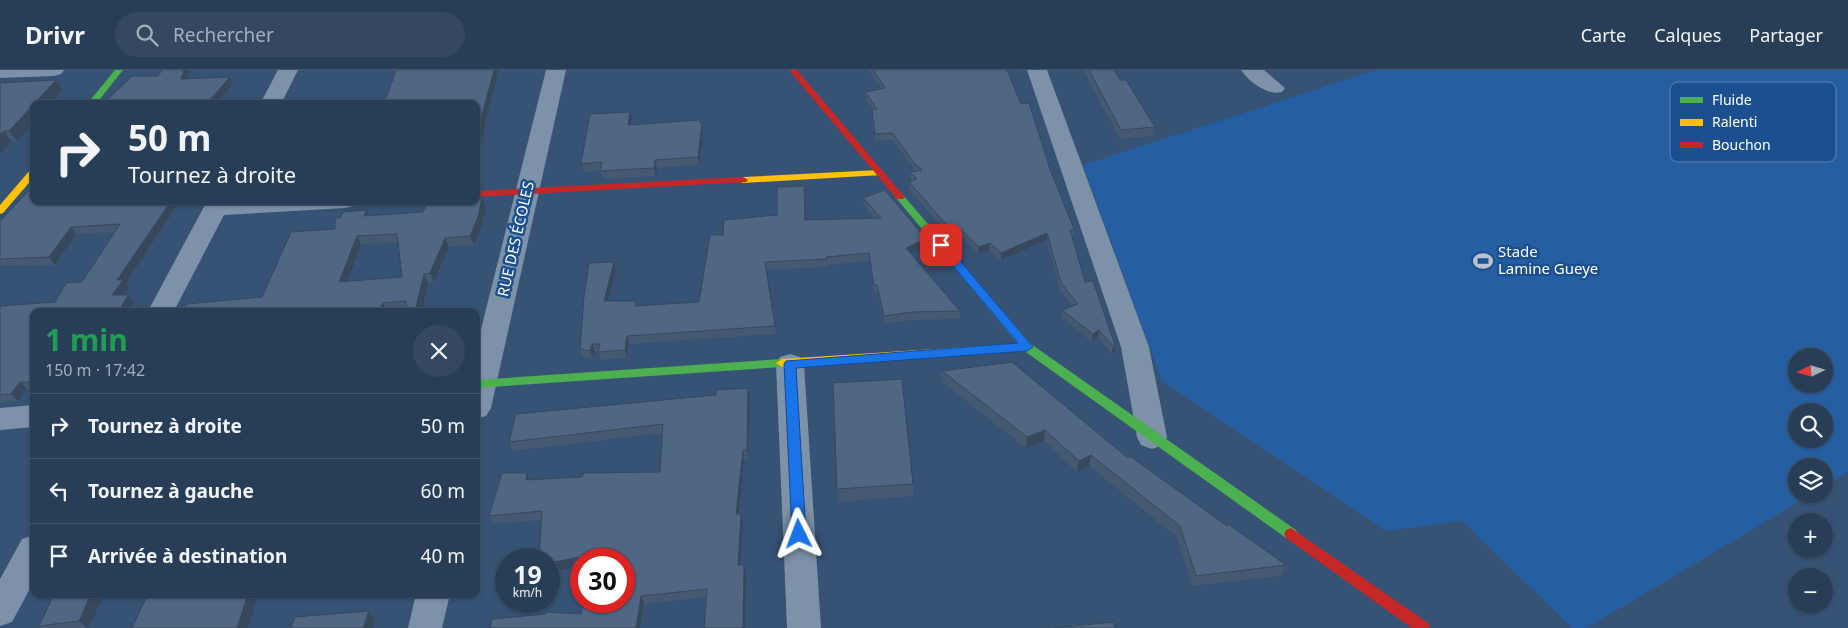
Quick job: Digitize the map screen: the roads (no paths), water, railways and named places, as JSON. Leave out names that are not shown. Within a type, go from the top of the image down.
[{"type":"main road","points":[[94,100],[119,70]]},
{"type":"main road","points":[[793,70],[1027,347],[1423,628]]},
{"type":"main road","points":[[480,194],[879,172]]},
{"type":"main road","points":[[0,211],[30,176]]},
{"type":"main road","points":[[480,384],[1027,347]]},
{"type":"street","points":[[0,72],[54,70]]},
{"type":"street","points":[[272,100],[288,70]]},
{"type":"street","name":"RUE DES ÉCOLES","points":[[480,380],[556,70]]},
{"type":"street","points":[[1037,70],[1135,347],[1152,437]]},
{"type":"street","points":[[1250,70],[1276,88]]},
{"type":"street","points":[[163,308],[217,205]]},
{"type":"street","points":[[790,364],[804,628]]},
{"type":"street","points":[[0,419],[30,416]]},
{"type":"street","points":[[0,611],[30,556]]},
{"type":"street","points":[[425,628],[432,598]]},
{"type":"place","name":"Stade Lamine Gueye","points":[[1483,261]]}]
